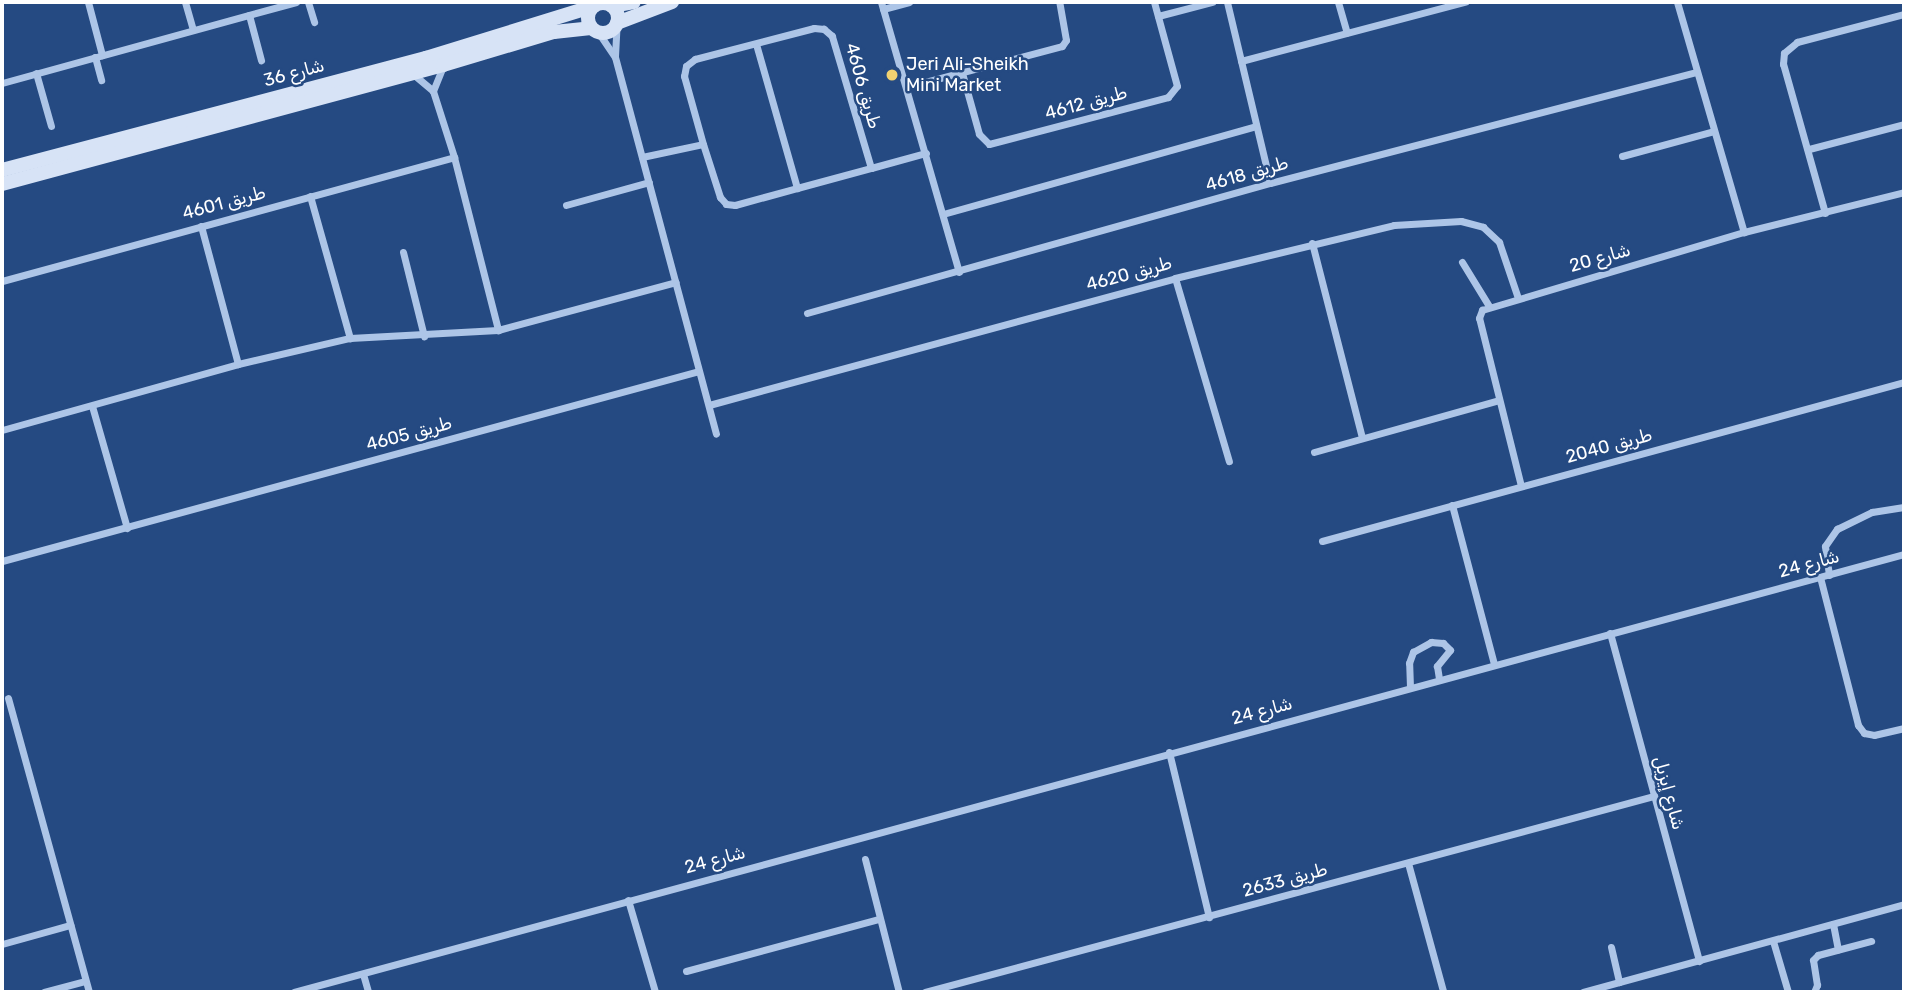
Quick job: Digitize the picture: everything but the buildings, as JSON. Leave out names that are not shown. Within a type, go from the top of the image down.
[{"type":"street","points":[[88,2],[101,80]]},
{"type":"street","points":[[185,2],[193,30]]},
{"type":"street","points":[[2,83],[296,2]]},
{"type":"street","points":[[308,2],[314,22]]},
{"type":"street","points":[[615,57],[588,19],[594,6],[634,2]]},
{"type":"street","points":[[595,30],[610,32],[617,23],[672,2]]},
{"type":"street","points":[[909,2],[882,5],[959,272]]},
{"type":"street","points":[[906,87],[1062,46],[1066,40],[1059,2]]},
{"type":"street","name":"طريق 4612","points":[[962,73],[979,134],[989,145],[1168,97],[1177,86],[1154,2]]},
{"type":"street","points":[[1158,16],[1212,2]]},
{"type":"street","points":[[1227,2],[1270,183]]},
{"type":"street","points":[[1338,2],[1347,33]]},
{"type":"street","points":[[1241,61],[1465,2]]},
{"type":"street","points":[[1677,2],[1744,232]]},
{"type":"street","name":"شارع 36","points":[[2,170],[426,58],[594,6]]},
{"type":"street","points":[[612,6],[617,13],[615,57],[716,434]]},
{"type":"street","points":[[1825,213],[1783,64],[1784,53],[1797,43],[1904,14]]},
{"type":"street","points":[[249,15],[261,60]]},
{"type":"street","name":"طريق 4606","points":[[871,168],[832,36],[824,29],[814,29],[695,59],[686,66],[684,76],[702,144],[720,197],[726,204],[735,205],[797,188],[871,168],[926,153]]},
{"type":"street","name":"شارع 36","points":[[2,184],[413,74],[554,32],[595,30]]},
{"type":"street","points":[[756,44],[797,188]]},
{"type":"street","points":[[433,91],[443,65]]},
{"type":"street","name":"طريق 4618","points":[[807,313],[1270,183],[1697,72]]},
{"type":"street","points":[[36,73],[51,126]]},
{"type":"street","points":[[413,74],[433,91],[454,157],[498,330]]},
{"type":"street","points":[[1809,149],[1904,124]]},
{"type":"street","points":[[943,214],[1256,126]]},
{"type":"street","points":[[1622,156],[1714,131]]},
{"type":"street","points":[[642,157],[702,144]]},
{"type":"street","name":"طريق 4601","points":[[2,281],[454,157]]},
{"type":"street","points":[[566,205],[649,182]]},
{"type":"street","name":"شارع 20","points":[[1489,306],[1744,232],[1904,192]]},
{"type":"street","points":[[310,196],[350,338]]},
{"type":"street","name":"طريق 4620","points":[[709,405],[1175,278],[1394,225],[1472,222],[1483,227],[1499,242],[1518,298]]},
{"type":"street","points":[[201,226],[238,364]]},
{"type":"street","points":[[1312,243],[1363,438]]},
{"type":"street","points":[[402,252],[424,336]]},
{"type":"street","points":[[1462,262],[1489,306],[1482,310],[1479,318],[1521,486]]},
{"type":"street","points":[[1175,278],[1228,461]]},
{"type":"street","points":[[2,430],[238,364],[350,338],[498,330],[676,282]]},
{"type":"street","name":"طريق 4605","points":[[2,561],[699,371]]},
{"type":"street","name":"طريق 2040","points":[[1322,541],[1904,382]]},
{"type":"street","points":[[1314,452],[1499,400]]},
{"type":"street","points":[[92,406],[127,528]]},
{"type":"street","points":[[1452,505],[1494,664]]},
{"type":"street","points":[[1829,575],[1825,546],[1837,529],[1872,512],[1904,507]]},
{"type":"street","name":"شارع 24","points":[[294,992],[1904,554]]},
{"type":"street","points":[[1820,577],[1858,725],[1864,733],[1874,736],[1904,728]]},
{"type":"street","name":"شارع إيزيل","points":[[1610,633],[1699,961]]},
{"type":"street","points":[[1410,687],[1409,663],[1413,652],[1432,642],[1443,643],[1450,650],[1437,666],[1439,679]]},
{"type":"street","points":[[8,698],[89,992]]},
{"type":"street","points":[[1169,752],[1209,917]]},
{"type":"street","name":"طريق 2633","points":[[925,992],[1654,796]]},
{"type":"street","points":[[865,859],[899,992]]},
{"type":"street","points":[[1408,863],[1443,991]]},
{"type":"street","points":[[628,900],[655,992]]},
{"type":"street","points":[[1583,992],[1904,904]]},
{"type":"street","points":[[686,971],[879,919]]},
{"type":"street","points":[[1833,924],[1838,950]]},
{"type":"street","points":[[2,944],[70,925]]},
{"type":"street","points":[[1773,940],[1788,992]]},
{"type":"street","points":[[1814,992],[1817,985],[1813,960],[1871,941]]},
{"type":"street","points":[[1611,947],[1619,982]]},
{"type":"street","points":[[363,974],[368,992]]},
{"type":"street","points":[[44,992],[86,981]]},
{"type":"place","name":"Jeri Ali-Sheikh Mini Market","points":[[892,75]]}]
